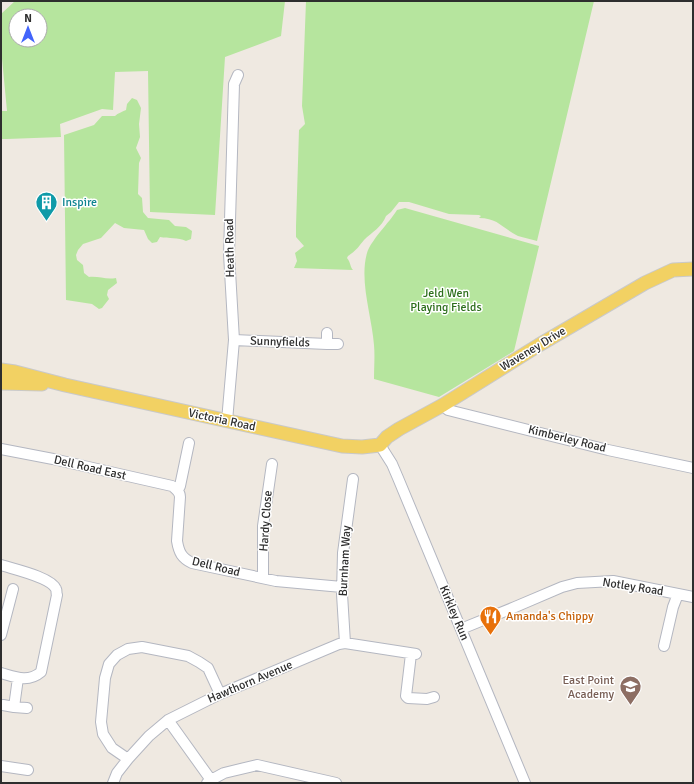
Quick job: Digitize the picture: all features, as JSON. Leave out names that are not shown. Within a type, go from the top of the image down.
[{"type":"main road","name":"Waveney Drive","points":[[380,445],[387,437],[399,429],[442,405],[539,345],[645,283],[673,270],[693,268]]},
{"type":"main road","name":"Victoria Road","points":[[1,370],[342,446],[362,447],[380,445]]},
{"type":"main road","name":"Victoria Road","points":[[1,383],[65,385]]},
{"type":"street","name":"Heath Road","points":[[227,421],[234,340],[229,254],[234,84],[238,75]]},
{"type":"street","name":"Sunnyfields","points":[[327,333],[327,344]]},
{"type":"street","name":"Sunnyfields","points":[[234,340],[338,344]]},
{"type":"street","name":"Kimberley Road","points":[[442,405],[448,410],[608,450],[693,468]]},
{"type":"street","name":"Dell Road","points":[[189,444],[178,490],[180,497],[177,541],[180,554],[183,558],[192,563],[276,581],[342,587]]},
{"type":"street","name":"Kirkley Run","points":[[380,445],[392,464],[525,783]]},
{"type":"street","name":"Dell Road East","points":[[1,449],[53,459],[172,486],[178,490]]},
{"type":"street","name":"Hardy Close","points":[[263,578],[263,520],[272,464]]},
{"type":"street","name":"Burnham Way","points":[[346,643],[342,587],[343,547],[353,479]]},
{"type":"street","points":[[1,565],[45,579],[56,588],[57,595],[41,672],[35,677],[27,679],[1,673]]},
{"type":"street","name":"Notley Road","points":[[461,629],[562,587],[577,583],[613,581],[693,597]]},
{"type":"street","points":[[1,635],[13,589]]},
{"type":"street","points":[[664,646],[673,607],[678,594]]},
{"type":"street","name":"Hawthorn Avenue","points":[[113,783],[117,773],[128,759],[149,736],[168,720],[220,694],[338,644],[346,643],[414,654],[406,696],[408,698],[427,699],[434,697]]},
{"type":"street","points":[[128,759],[112,748],[103,734],[101,722],[105,678],[109,664],[117,655],[128,649],[142,647],[188,656],[208,668],[220,694]]},
{"type":"street","points":[[14,707],[18,678]]},
{"type":"street","points":[[3,705],[27,708]]},
{"type":"street","points":[[168,720],[209,781],[224,773],[257,765],[336,783]]},
{"type":"street","points":[[1,766],[28,770]]},
{"type":"green space","points":[[15,1],[285,1],[281,36],[225,57],[215,215],[150,212],[148,71],[115,72],[113,110],[102,109],[60,124],[61,137],[1,139],[1,111],[7,111],[1,48],[1,14]]},
{"type":"green space","points":[[306,1],[594,1],[537,241],[518,236],[491,220],[479,218],[481,216],[479,215],[449,214],[409,202],[399,202],[379,226],[348,256],[347,258],[353,270],[294,268],[297,261],[295,253],[304,246],[296,237],[296,226],[299,130],[305,124],[302,106]]},
{"type":"green space","points":[[132,98],[137,100],[141,108],[139,124],[140,137],[136,148],[141,158],[139,163],[138,194],[142,198],[143,212],[148,218],[169,220],[175,226],[186,227],[192,231],[191,239],[186,241],[160,237],[157,242],[152,243],[148,239],[144,230],[124,228],[115,223],[101,238],[83,244],[76,255],[77,260],[83,265],[84,273],[89,277],[109,279],[116,278],[117,283],[108,290],[107,295],[109,299],[102,308],[99,309],[92,304],[66,300],[64,135],[94,125],[102,116],[115,116],[126,110],[127,104]]},
{"type":"green space","name":"Jeld Wen Playing Fields","points":[[405,208],[539,246],[540,242],[514,351],[439,397],[374,379],[374,345],[365,287],[365,264],[369,248],[376,237],[397,210]]},
{"type":"place","name":"Inspire","points":[[46,222]]},
{"type":"place","name":"Amanda's Chippy","points":[[490,636]]},
{"type":"place","name":"East Point Academy","points":[[630,706]]}]
